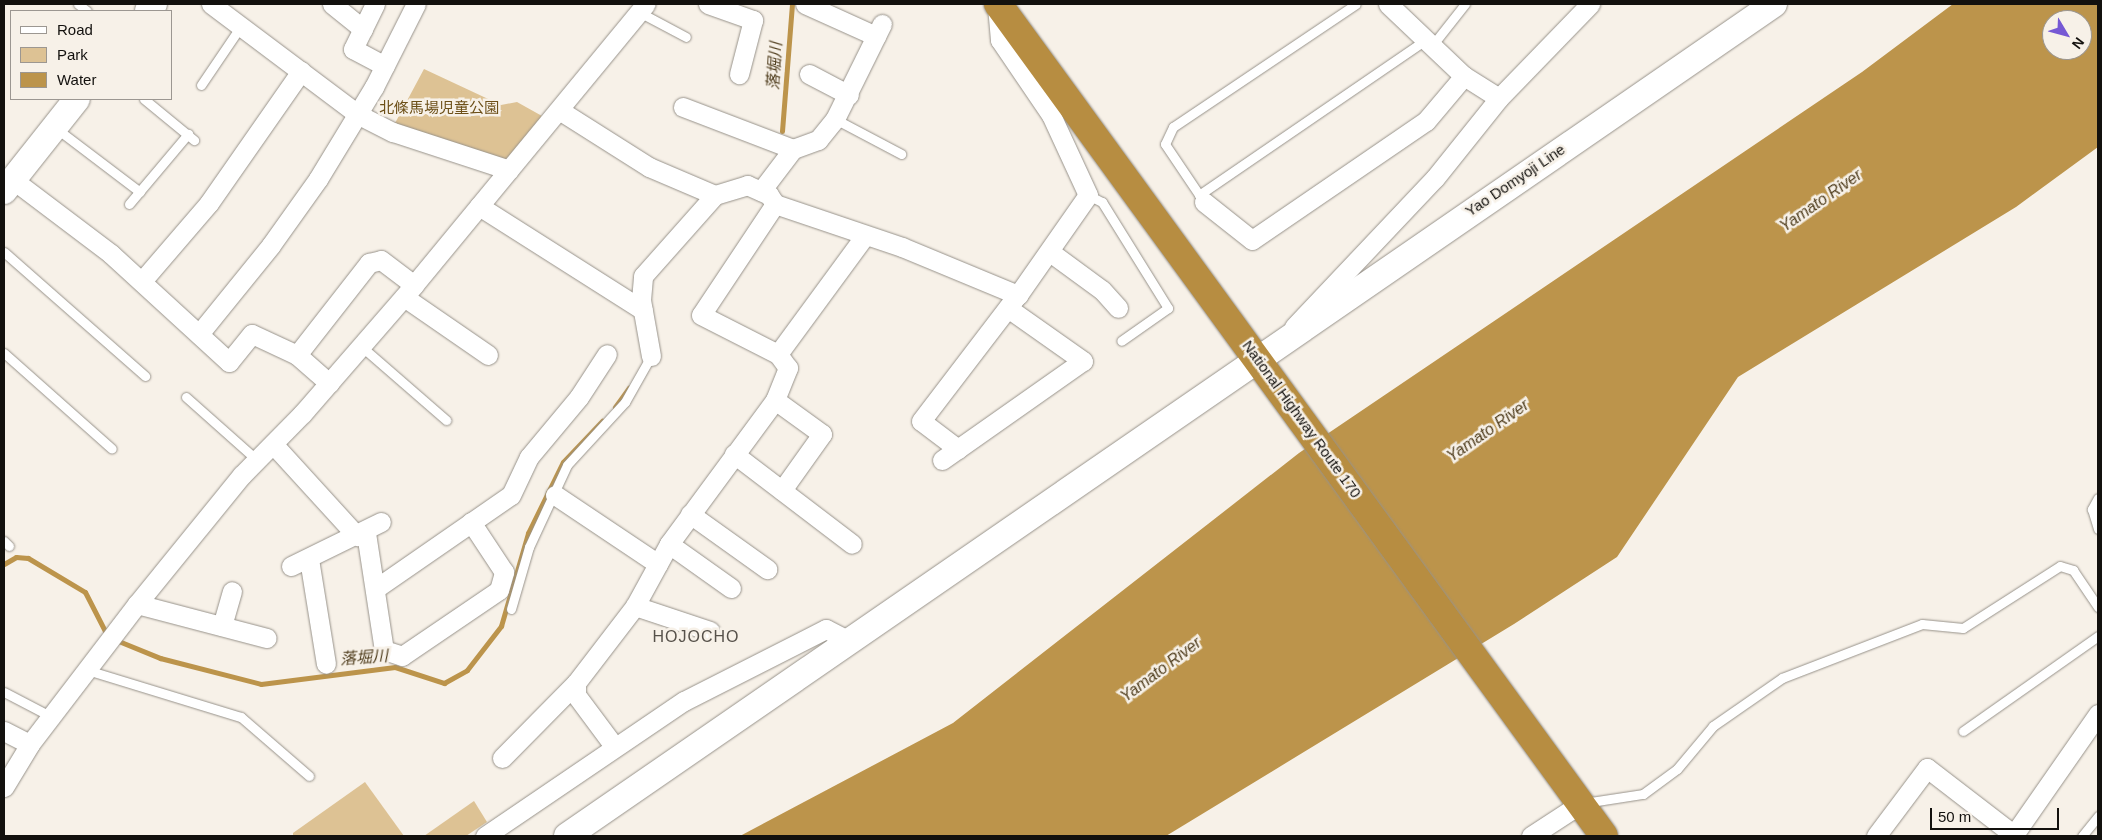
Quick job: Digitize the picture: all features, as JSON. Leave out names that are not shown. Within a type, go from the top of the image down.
[{"type":"highway","name":"National Highway Route 170","points":[[998,4],[1262,363],[1604,836]]},
{"type":"street","points":[[211,4],[359,115],[393,132],[509,170]]},
{"type":"street","points":[[332,4],[363,29]]},
{"type":"street","points":[[375,4],[353,49],[385,66]]},
{"type":"street","points":[[199,334],[271,245],[359,115],[416,4]]},
{"type":"street","points":[[708,4],[753,20],[739,74]]},
{"type":"street","points":[[761,191],[793,149],[818,140],[835,119],[849,95],[879,30],[805,4]]},
{"type":"street","points":[[958,449],[921,421],[1050,252],[1088,195],[1050,115],[1000,40],[998,4]]},
{"type":"street","points":[[1388,4],[1427,44],[1464,76],[1499,98]]},
{"type":"street","points":[[1287,336],[1435,178],[1499,98],[1590,4]]},
{"type":"street","name":"Yao Domyoji Line","points":[[568,836],[848,640],[1262,363],[1287,336],[1774,4]]},
{"type":"street","points":[[4,787],[30,744],[137,604],[257,460],[329,383],[409,291],[642,8]]},
{"type":"street","points":[[142,282],[209,203],[301,71]]},
{"type":"street","points":[[809,74],[849,95]]},
{"type":"street","points":[[1202,198],[1252,240],[1426,121],[1464,76]]},
{"type":"street","points":[[77,100],[7,181],[142,282],[229,362],[252,334],[297,355],[329,383]]},
{"type":"street","points":[[683,107],[793,149]]},
{"type":"street","points":[[559,110],[649,167],[715,195]]},
{"type":"street","points":[[651,356],[643,310],[643,276],[715,195],[747,185],[761,191],[775,204],[864,238],[902,247],[1013,302],[1083,361],[942,460]]},
{"type":"street","points":[[502,758],[576,683],[635,606],[669,544],[775,400],[788,368],[778,354],[701,315],[775,204]]},
{"type":"street","points":[[479,206],[643,310]]},
{"type":"street","points":[[778,354],[864,238]]},
{"type":"street","points":[[1050,252],[1102,290],[1118,308]]},
{"type":"street","points":[[297,355],[369,263],[381,260],[409,291],[488,355]]},
{"type":"street","points":[[375,588],[511,495],[529,457],[579,397],[607,354]]},
{"type":"street","points":[[775,400],[822,434],[782,490]]},
{"type":"street","points":[[273,444],[368,530],[384,650],[402,656],[499,590],[504,572],[471,522]]},
{"type":"street","points":[[734,454],[852,544]]},
{"type":"street","points":[[554,495],[658,564]]},
{"type":"street","points":[[690,514],[767,569]]},
{"type":"street","points":[[326,664],[300,563],[368,530]]},
{"type":"street","points":[[669,544],[731,588]]},
{"type":"street","points":[[222,626],[232,591]]},
{"type":"street","points":[[137,604],[268,638]]},
{"type":"street","points":[[635,606],[710,630]]},
{"type":"street","points":[[485,836],[614,746],[684,701],[826,629],[848,640]]},
{"type":"street","points":[[576,683],[576,695],[614,746]]},
{"type":"street","points":[[1876,836],[1927,768],[2014,836],[2098,714]]},
{"type":"street","points":[[4,731],[30,744]]},
{"type":"street","points":[[1531,836],[1575,797]]},
{"type":"lane","points":[[1356,4],[1174,127],[1166,144],[1202,198],[1427,44],[1465,4]]},
{"type":"lane","points":[[642,8],[686,37]]},
{"type":"lane","points":[[201,86],[241,26]]},
{"type":"lane","points":[[129,204],[191,137],[145,100]]},
{"type":"lane","points":[[835,119],[901,154]]},
{"type":"lane","points":[[55,127],[140,192]]},
{"type":"lane","points":[[1088,195],[1102,202],[1168,308],[1120,341]]},
{"type":"lane","points":[[4,252],[145,376]]},
{"type":"lane","points":[[361,346],[446,420]]},
{"type":"lane","points":[[4,353],[112,449]]},
{"type":"lane","points":[[511,609],[530,547],[567,465],[625,402],[651,356]]},
{"type":"lane","points":[[186,397],[257,460]]},
{"type":"lane","points":[[2098,498],[2092,509],[2098,529]]},
{"type":"lane","points":[[1575,797],[1643,794],[1677,770],[1713,726],[1782,678],[1922,624],[1963,628],[2060,566],[2072,570],[2098,607]]},
{"type":"lane","points":[[1963,731],[2098,636]]},
{"type":"lane","points":[[87,670],[240,717],[309,776]]},
{"type":"lane","points":[[4,692],[52,717]]},
{"type":"lane","points":[[2082,836],[2098,816]]},
{"type":"green space","name":"北條馬場児童公園","points":[[424,69],[501,105],[517,102],[542,116],[507,161],[394,125]]},
{"type":"green space","points":[[365,782],[404,836],[293,836],[293,833]]},
{"type":"green space","points":[[474,801],[487,822],[466,836],[424,836]]},
{"type":"water","name":"Yamato River","points":[[1953,4],[2098,4],[2098,147],[2016,207],[1738,377],[1617,557],[1514,624],[1166,836],[740,836],[953,723],[1299,453],[1862,72]]},
{"type":"waterway","name":"落堀川","points":[[782,131],[792,4]]},
{"type":"waterway","name":"落堀川","points":[[615,407],[629,388]]},
{"type":"waterway","name":"落堀川","points":[[116,640],[160,658],[261,684],[395,667],[444,683],[467,670],[501,626],[528,533],[563,462],[602,421]]},
{"type":"waterway","name":"落堀川","points":[[4,564],[16,557],[28,558],[85,592],[108,637]]},
{"type":"district","name":"HOJOCHO","points":[[696,637]]}]
